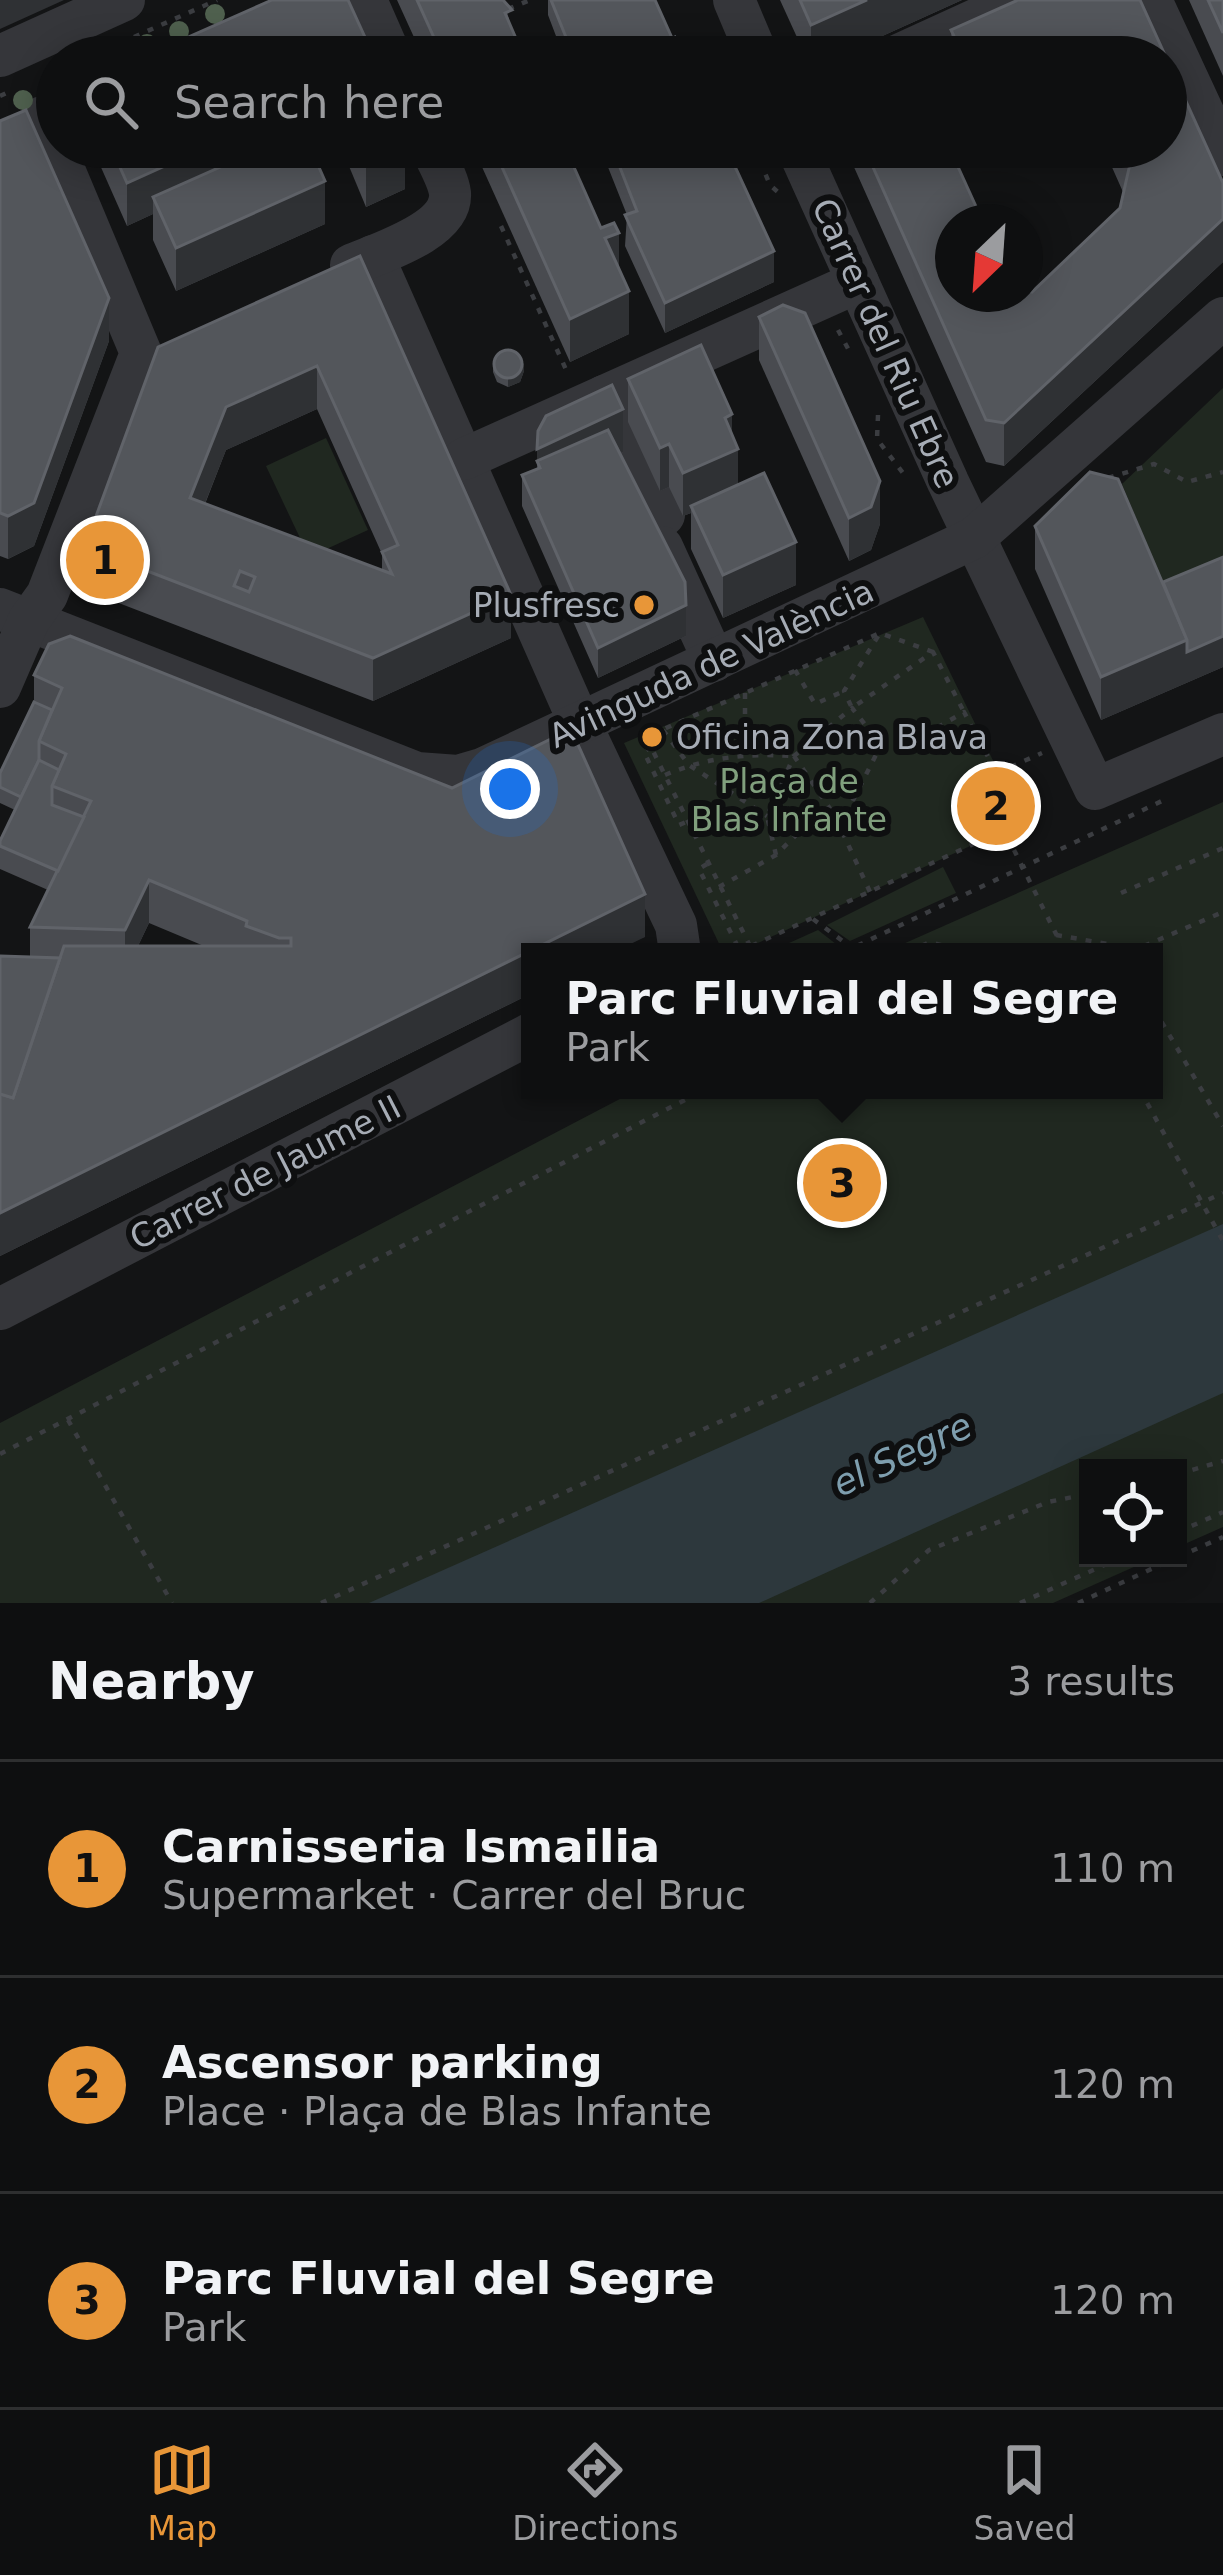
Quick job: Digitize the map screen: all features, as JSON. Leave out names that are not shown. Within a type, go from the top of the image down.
[{"type":"street","points":[[366,0],[382,36]]},
{"type":"street","points":[[734,0],[749,36]]},
{"type":"street","points":[[940,36],[1019,0]]},
{"type":"street","points":[[1151,0],[1168,36]]},
{"type":"street","points":[[69,36],[128,19]]},
{"type":"street","points":[[0,56],[36,46]]},
{"type":"street","points":[[1187,77],[1223,154]]},
{"type":"street","points":[[0,133],[36,118]]},
{"type":"street","points":[[0,687],[15,615],[47,595],[157,347],[74,168]]},
{"type":"street","points":[[318,279],[429,230],[447,207],[449,188],[440,168]]},
{"type":"street","name":"Carrer del Riu Ebre","points":[[806,168],[974,538]]},
{"type":"street","points":[[374,256],[580,725],[680,934],[680,943]]},
{"type":"street","points":[[464,459],[587,387],[858,282]]},
{"type":"street","name":"Avinguda de València","points":[[15,615],[436,777],[458,776],[580,725],[974,538],[1092,464],[1223,318]]},
{"type":"street","points":[[587,387],[664,515]]},
{"type":"street","points":[[622,465],[713,661]]},
{"type":"street","points":[[974,538],[1095,789],[1223,734]]},
{"type":"street","name":"Carrer de Jaume II","points":[[0,1310],[521,1039]]},
{"type":"path","points":[[128,19],[217,0]]},
{"type":"path","points":[[502,0],[510,19]]},
{"type":"path","points":[[506,10],[530,0]]},
{"type":"path","points":[[501,226],[587,387]]},
{"type":"path","points":[[1092,464],[1154,464],[1187,482],[1223,472]]},
{"type":"path","points":[[795,670],[815,704],[844,691],[880,633]]},
{"type":"path","points":[[748,943],[686,822],[650,736],[880,633],[933,652],[1023,822],[757,943]]},
{"type":"path","points":[[776,855],[767,816],[794,756],[852,708],[933,652]]},
{"type":"path","points":[[844,691],[880,745]]},
{"type":"path","points":[[745,692],[745,753]]},
{"type":"path","points":[[880,745],[918,740],[964,712]]},
{"type":"path","points":[[663,730],[688,765],[767,816]]},
{"type":"path","points":[[653,745],[644,752],[679,825],[686,822]]},
{"type":"path","points":[[840,826],[880,745]]},
{"type":"path","points":[[988,837],[968,796],[1060,745]]},
{"type":"path","points":[[664,775],[745,753],[794,756]]},
{"type":"path","points":[[794,756],[835,816],[870,892]]},
{"type":"path","points":[[862,943],[1170,798]]},
{"type":"path","points":[[718,888],[776,855],[808,824],[835,816]]},
{"type":"path","points":[[997,816],[1060,943]]},
{"type":"path","points":[[1121,893],[1223,848]]},
{"type":"path","points":[[707,864],[699,869],[735,943]]},
{"type":"path","points":[[1151,943],[1223,912]]},
{"type":"path","points":[[812,919],[845,943]]},
{"type":"path","points":[[1056,935],[1102,943]]},
{"type":"path","points":[[1163,1024],[1223,1126]]},
{"type":"path","points":[[0,1454],[687,1099]]},
{"type":"path","points":[[1146,1099],[1223,1240]]},
{"type":"path","points":[[321,1603],[1223,1193]]},
{"type":"path","points":[[67,1419],[172,1603]]},
{"type":"path","points":[[1187,1471],[1223,1461]]},
{"type":"path","points":[[870,1603],[928,1550],[1048,1502],[1079,1496]]},
{"type":"path","points":[[1187,1528],[1223,1512]]},
{"type":"path","points":[[1187,1553],[1223,1538]]},
{"type":"path","points":[[1021,1603],[1100,1567]]},
{"type":"path","points":[[1078,1603],[1155,1567]]},
{"type":"green space","points":[[1223,388],[1223,568],[1167,593],[1122,484]]},
{"type":"green space","points":[[326,438],[368,530],[309,557],[266,466]]},
{"type":"green space","name":"Plaça de Blas Infante","points":[[923,617],[1023,822],[758,943],[719,943],[624,743]]},
{"type":"green space","points":[[1223,802],[1223,1527],[1187,1543],[1187,1459],[1079,1459],[1079,1567],[1134,1567],[1053,1603],[0,1603],[0,1423],[620,1099],[1163,1099],[1163,943],[905,943]]},
{"type":"green space","points":[[943,867],[956,893],[850,941],[827,925]]},
{"type":"green space","points":[[818,930],[835,943],[789,943]]},
{"type":"water","name":"el Segre","points":[[1223,1224],[1223,1393],[759,1603],[369,1603]]},
{"type":"building","points":[[272,0],[348,0],[364,36],[191,36]]},
{"type":"building","points":[[417,0],[503,0],[512,10],[505,13],[515,36],[433,36]]},
{"type":"building","points":[[551,0],[655,0],[671,36],[566,36]]},
{"type":"building","points":[[800,0],[867,0],[811,25]]},
{"type":"building","points":[[1018,0],[1140,0],[1156,36],[954,36],[951,30]]},
{"type":"building","points":[[1208,0],[1223,0],[1223,33]]},
{"type":"building","points":[[1187,103],[1223,183],[1223,219],[1004,423],[986,420],[938,312],[1043,312],[1043,282],[1120,208],[1129,168],[1187,168]]},
{"type":"building","points":[[26,110],[36,133],[36,168],[52,168],[109,298],[34,503],[8,516],[0,513],[0,121]]},
{"type":"building","points":[[120,168],[160,168],[127,183]]},
{"type":"building","points":[[218,168],[319,168],[325,181],[176,248],[153,197]]},
{"type":"building","points":[[502,168],[574,168],[601,228],[614,223],[619,233],[605,238],[629,291],[570,319]]},
{"type":"building","points":[[620,168],[736,168],[774,251],[665,303],[625,215],[637,211]]},
{"type":"building","points":[[873,168],[959,168],[975,204],[935,204],[935,306]]},
{"type":"building","points":[[360,256],[511,595],[373,658],[98,552],[91,530],[158,347]],"holes":[[[317,366],[398,545],[382,552],[392,574],[190,498],[226,407]],[[240,571],[255,577],[249,592],[234,586]]]},
{"type":"building","points":[[783,305],[805,313],[880,481],[871,507],[849,518],[759,317]]},
{"type":"building","points":[[701,345],[732,414],[725,418],[738,449],[683,473],[669,444],[660,448],[628,379]]},
{"type":"building","points":[[508,350],[518,354],[522,364],[518,374],[508,378],[498,374],[494,364],[498,354]]},
{"type":"building","points":[[612,385],[623,409],[537,449],[538,431],[546,416]]},
{"type":"building","points":[[608,430],[685,582],[686,605],[598,648],[522,475],[540,468],[537,461]]},
{"type":"building","points":[[1090,472],[1118,479],[1187,640],[1101,677],[1035,526]]},
{"type":"building","points":[[764,473],[796,542],[723,575],[691,506]]},
{"type":"building","points":[[1223,557],[1223,636],[1187,652],[1187,640],[1163,582]]},
{"type":"building","points":[[70,636],[452,788],[571,729],[645,894],[546,943],[521,943],[521,955],[0,1213],[0,1094],[13,1098],[64,946],[291,946],[291,938],[246,926],[247,921],[149,880],[125,930],[30,927],[91,801],[52,786],[66,754],[39,741],[62,688],[34,675],[49,644]]},
{"type":"building","points":[[34,702],[52,710],[39,741],[39,760],[21,797],[0,787],[0,773]]},
{"type":"building","points":[[39,760],[59,770],[52,786],[52,805],[84,817],[58,871],[0,846]]},
{"type":"building","points":[[1000,786],[1009,802],[992,810],[984,795]]},
{"type":"building","points":[[0,956],[60,958],[13,1098],[0,1094]]},
{"type":"place","name":"Carnisseria Ismailia","points":[[105,560]]},
{"type":"place","name":"Plusfresc","points":[[644,605]]},
{"type":"place","name":"Oficina Zona Blava","points":[[652,737]]},
{"type":"place","name":"Ascensor parking","points":[[996,806]]},
{"type":"place","name":"Parc Fluvial del Segre","points":[[842,1183]]}]
